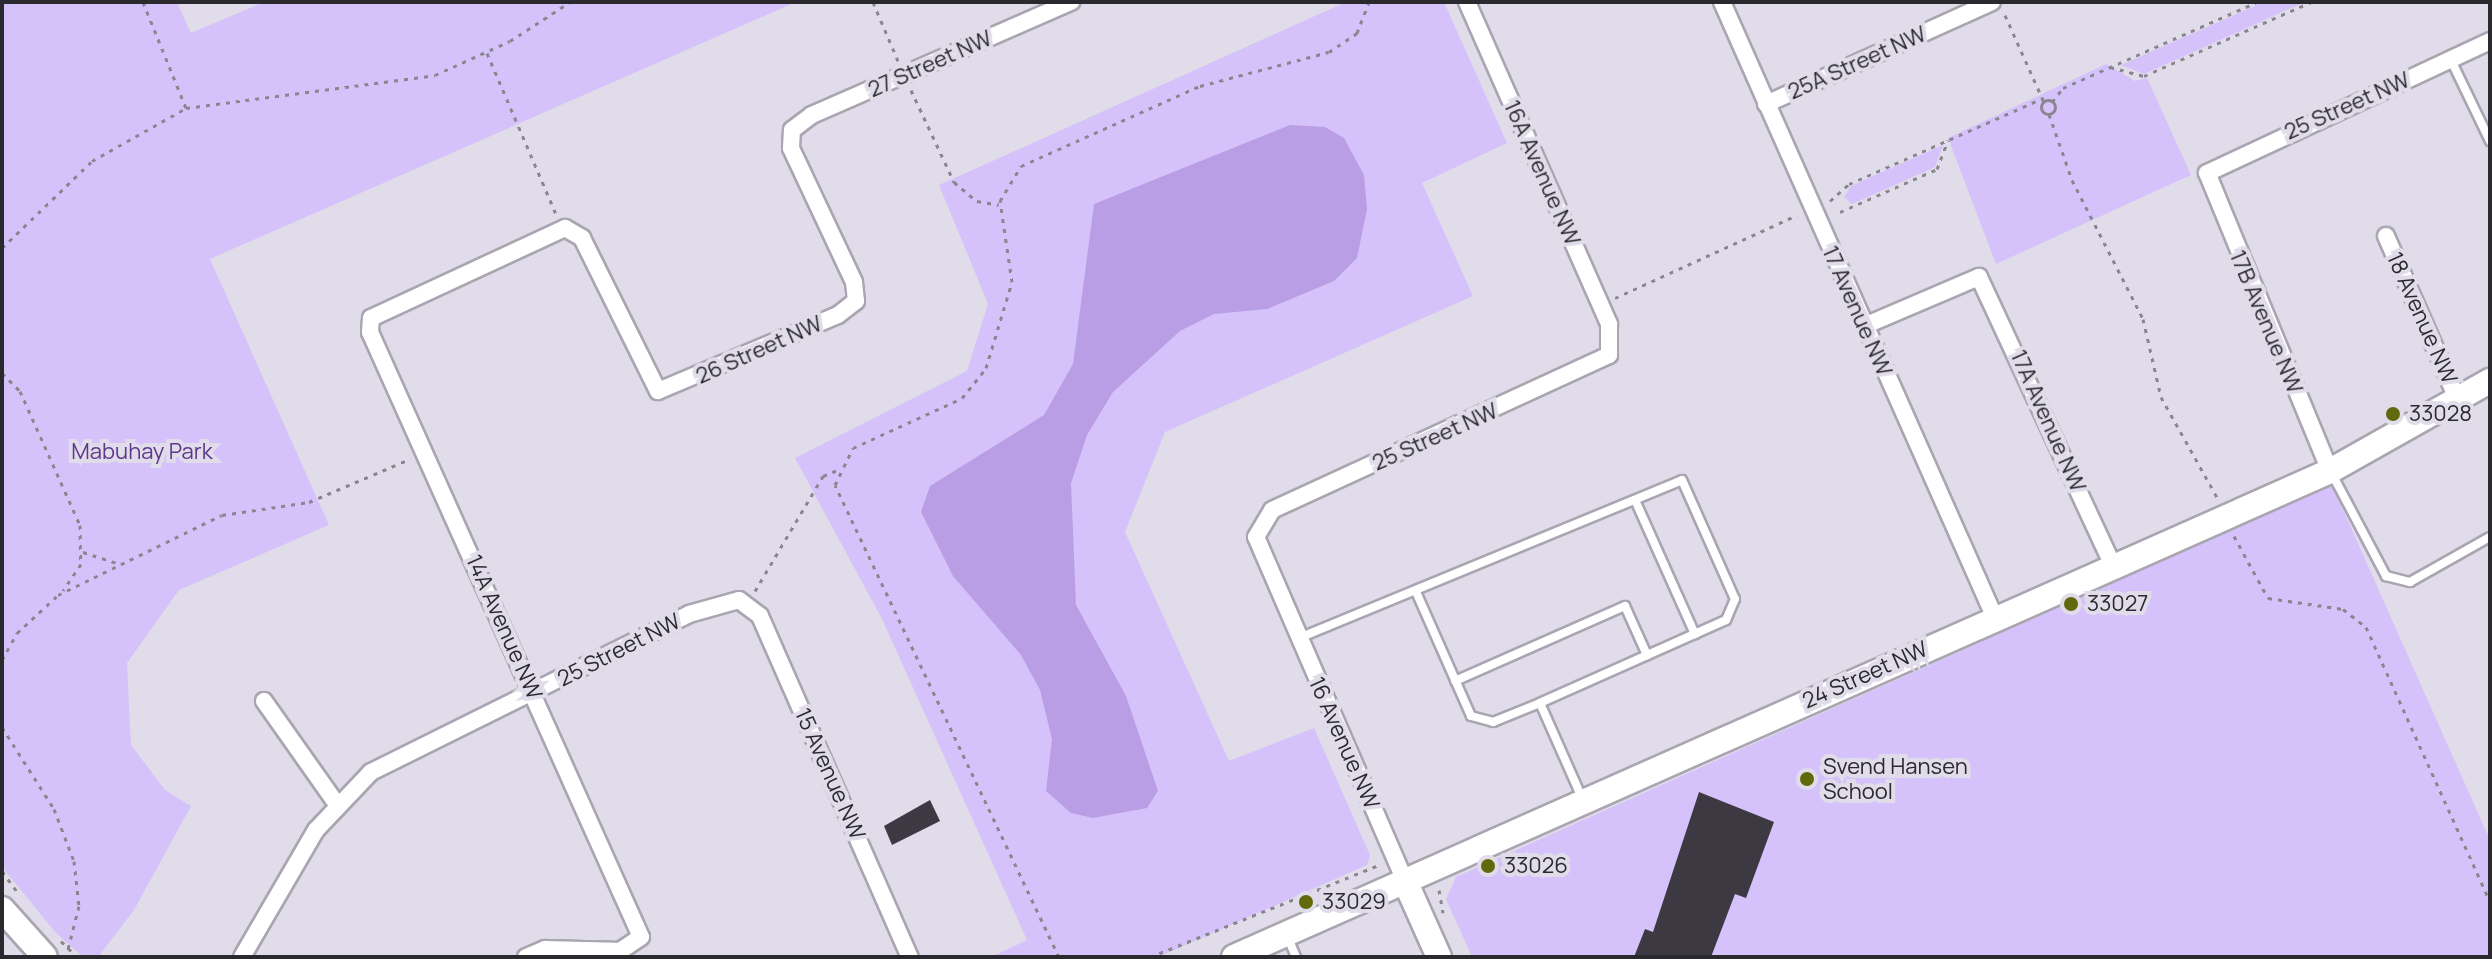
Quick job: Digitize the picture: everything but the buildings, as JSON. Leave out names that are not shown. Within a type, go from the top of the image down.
[{"type":"street","name":"27 Street NW","points":[[856,301],[854,282],[791,148],[792,130],[812,115],[1071,2]]},
{"type":"street","name":"16A Avenue NW","points":[[1467,2],[1600,304],[1610,345]]},
{"type":"street","name":"17 Avenue NW","points":[[1722,2],[1995,618]]},
{"type":"street","name":"25A Street NW","points":[[1766,104],[1998,6]]},
{"type":"street","name":"25 Street NW","points":[[2207,173],[2490,41]]},
{"type":"street","name":"17B Avenue NW","points":[[2207,173],[2330,471]]},
{"type":"street","name":"14A Avenue NW","points":[[526,957],[545,949],[620,951],[638,943],[640,929],[368,324],[377,312],[567,230]]},
{"type":"street","name":"26 Street NW","points":[[567,230],[658,391],[838,315],[856,301]]},
{"type":"street","name":"18 Avenue NW","points":[[2386,236],[2458,401]]},
{"type":"street","name":"17A Avenue NW","points":[[1864,326],[1979,277],[2114,568]]},
{"type":"street","name":"25 Street NW","points":[[1258,527],[1272,510],[1603,361],[1610,345]]},
{"type":"street","name":"24 Street NW","points":[[1234,957],[1286,934],[1400,870],[1584,801],[2330,471],[2490,381]]},
{"type":"street","name":"16 Avenue NW","points":[[1258,527],[1258,547],[1439,957]]},
{"type":"street","name":"25 Street NW","points":[[242,957],[336,803],[398,756],[534,694],[689,614],[743,602]]},
{"type":"street","name":"15 Avenue NW","points":[[743,602],[760,616],[910,957]]},
{"type":"street","points":[[264,701],[336,803]]},
{"type":"street","points":[[2,909],[57,953]]},
{"type":"lane","points":[[2451,59],[2490,141]]},
{"type":"lane","points":[[2330,471],[2386,576],[2410,582],[2490,537]]},
{"type":"lane","points":[[1298,639],[1417,594],[1682,480],[1735,599],[1726,620],[1493,722],[1471,716],[1417,594]]},
{"type":"lane","points":[[1635,500],[1695,634]]},
{"type":"lane","points":[[1455,681],[1625,606],[1647,655]]},
{"type":"lane","points":[[1540,703],[1584,801]]},
{"type":"lane","points":[[1286,934],[1296,957]]},
{"type":"path","points":[[143,2],[186,108]]},
{"type":"path","points":[[2,248],[92,161],[186,108],[262,93],[393,85],[487,53],[570,2]]},
{"type":"path","points":[[873,2],[899,62]]},
{"type":"path","points":[[743,602],[823,476],[840,469],[869,437],[962,398],[986,368],[1012,282],[999,205],[1010,177],[1040,156],[1200,86],[1342,46],[1367,19],[1369,2]]},
{"type":"path","points":[[2049,114],[2058,91],[2256,2]]},
{"type":"path","points":[[2110,67],[2144,76],[2309,2]]},
{"type":"path","points":[[1998,6],[2044,100],[2072,180],[2143,319],[2161,397],[2221,506]]},
{"type":"path","points":[[487,53],[567,230]]},
{"type":"path","points":[[912,92],[954,182],[977,201],[999,205]]},
{"type":"path","points":[[1828,202],[1841,197],[1847,186],[1948,140],[2044,100],[2052,102]]},
{"type":"path","points":[[1840,212],[1937,169],[1948,140]]},
{"type":"path","points":[[1841,197],[1850,207]]},
{"type":"path","points":[[1600,304],[1804,212]]},
{"type":"path","points":[[2,373],[20,391],[80,525],[83,552],[58,595]]},
{"type":"path","points":[[2,660],[17,633],[58,595],[124,561],[222,515],[334,495],[425,452]]},
{"type":"path","points":[[840,469],[839,503],[959,736],[1059,957]]},
{"type":"path","points":[[2236,541],[2268,598],[2343,609],[2366,627],[2490,902]]},
{"type":"path","points":[[83,552],[99,562],[124,561]]},
{"type":"path","points":[[2,727],[50,801],[74,861],[79,906],[57,953]]},
{"type":"path","points":[[1150,957],[1400,870]]},
{"type":"path","points":[[1052,947],[1053,957]]},
{"type":"green space","name":"Mabuhay Park","points":[[2,2],[177,2],[191,33],[264,2],[796,2],[210,259],[329,525],[179,590],[127,663],[131,745],[165,790],[191,806],[134,910],[98,957],[83,957],[56,933],[2,867]]},
{"type":"green space","points":[[1346,2],[1444,2],[1507,143],[1422,183],[1473,296],[1165,432],[1125,532],[1229,761],[1314,728],[1370,855],[1367,865],[1158,957],[991,957],[1027,940],[882,619],[795,458],[967,371],[988,304],[939,185]]},
{"type":"green space","points":[[2264,2],[2305,2],[2144,74],[2121,65]]},
{"type":"green space","points":[[2106,64],[2135,81],[2147,78],[2191,175],[1996,264],[1948,138]]},
{"type":"green space","points":[[1943,145],[1935,167],[1852,204],[1844,197],[1851,186]]},
{"type":"green space","points":[[2332,485],[2490,840],[2490,957],[1472,957],[1446,899],[1456,877]]},
{"type":"shaded area","points":[[1290,125],[1325,127],[1344,138],[1364,175],[1367,209],[1357,258],[1334,281],[1267,309],[1214,314],[1180,331],[1113,392],[1087,435],[1071,483],[1076,605],[1126,696],[1158,791],[1147,808],[1093,818],[1071,813],[1046,791],[1052,739],[1040,690],[1021,655],[953,576],[921,512],[930,486],[1044,415],[1073,364],[1094,204]]},
{"type":"place","name":"33028","points":[[2393,414]]},
{"type":"place","name":"33027","points":[[2071,604]]},
{"type":"place","name":"Svend Hansen School","points":[[1807,779]]},
{"type":"place","name":"33026","points":[[1488,866]]},
{"type":"place","name":"33029","points":[[1306,902]]}]
